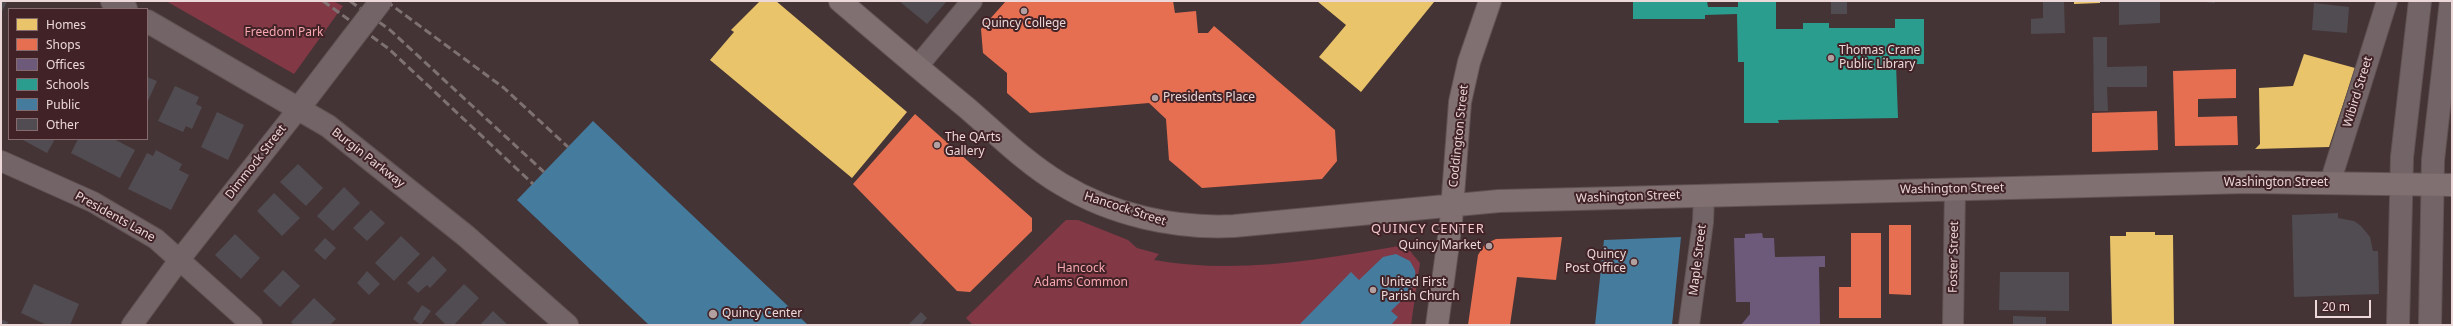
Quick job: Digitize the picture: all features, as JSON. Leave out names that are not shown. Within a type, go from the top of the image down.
[{"type":"main road","points":[[112,1],[124,8]]},
{"type":"main road","name":"Dimmock Street","points":[[299,108],[381,1]]},
{"type":"main road","name":"Coddington Street","points":[[1437,325],[1453,204],[1460,102],[1468,62],[1490,1]]},
{"type":"main road","points":[[2398,325],[2405,127],[2420,1]]},
{"type":"main road","points":[[2430,325],[2442,185],[2436,121],[2451,1]]},
{"type":"main road","name":"Hancock Street","points":[[847,3],[917,67],[1060,184],[1104,204],[1154,220],[1191,227],[1234,226],[1453,204]]},
{"type":"main road","name":"Burgin Parkway","points":[[148,22],[328,126],[454,227],[567,325]]},
{"type":"main road","name":"Washington Street","points":[[1453,204],[1704,195],[2241,182],[2442,185]]},
{"type":"street","points":[[917,67],[972,1]]},
{"type":"street","name":"Wibird Street","points":[[2330,183],[2387,1]]},
{"type":"street","name":"Dimmock Street","points":[[132,325],[180,259],[299,108]]},
{"type":"street","name":"Presidents Lane","points":[[1,161],[93,202],[156,239],[252,325]]},
{"type":"street","name":"Foster Street","points":[[1953,325],[1955,189]]},
{"type":"street","name":"Maple Street","points":[[1689,325],[1703,222],[1704,195]]},
{"type":"green space","name":"Freedom Park","points":[[166,1],[333,1],[343,6],[294,74]]},
{"type":"green space","name":"Hancock Adams Common","points":[[1066,220],[1078,220],[1128,240],[1137,248],[1159,254],[1154,260],[1185,264],[1248,266],[1311,260],[1405,245],[1420,263],[1411,325],[973,325],[966,318]]},
{"type":"building: Homes","points":[[760,1],[776,1],[907,112],[852,178],[710,60],[734,32],[731,30]]},
{"type":"building: Homes","points":[[1317,1],[1434,2],[1361,92],[1319,57],[1346,25]]},
{"type":"building: Homes","points":[[2074,1],[2100,1],[2100,3],[2074,4]]},
{"type":"building: Homes","points":[[2304,54],[2355,68],[2329,147],[2255,149],[2260,144],[2259,88],[2293,86]]},
{"type":"building: Homes","points":[[2126,232],[2155,232],[2155,235],[2173,235],[2174,325],[2112,325],[2110,236],[2126,236]]},
{"type":"building: Shops","name":"Presidents Place","points":[[1006,1],[1173,1],[1175,13],[1196,11],[1198,33],[1208,33],[1214,26],[1335,130],[1337,161],[1322,179],[1202,188],[1169,160],[1166,119],[1149,103],[1030,113],[1007,93],[1007,73],[983,53],[981,29]]},
{"type":"building: Shops","points":[[2236,69],[2236,98],[2198,99],[2198,117],[2237,116],[2238,145],[2175,146],[2173,71]]},
{"type":"building: Shops","points":[[2157,111],[2158,150],[2092,152],[2092,113]]},
{"type":"building: Shops","points":[[915,114],[1032,218],[1032,231],[970,292],[957,291],[853,184]]},
{"type":"building: Shops","points":[[1889,225],[1911,225],[1911,295],[1889,294]]},
{"type":"building: Shops","points":[[1851,233],[1881,233],[1881,318],[1839,318],[1839,287],[1851,287]]},
{"type":"building: Shops","points":[[1562,237],[1556,280],[1517,277],[1510,325],[1468,325],[1478,255],[1485,244],[1496,239]]},
{"type":"building: Offices","points":[[1762,233],[1763,238],[1774,238],[1775,257],[1825,256],[1825,267],[1819,267],[1820,325],[1741,325],[1750,314],[1750,302],[1736,302],[1734,238],[1745,238],[1745,234]]},
{"type":"building: Schools","name":"Thomas Crane Public Library","points":[[1633,1],[1707,1],[1708,7],[1738,7],[1738,1],[1776,1],[1776,29],[1803,29],[1803,23],[1829,23],[1829,28],[1895,28],[1895,19],[1924,19],[1924,64],[1896,64],[1898,118],[1778,120],[1779,123],[1744,123],[1744,62],[1738,62],[1737,14],[1705,15],[1705,19],[1633,19]]},
{"type":"building: Public","points":[[593,121],[808,325],[649,325],[517,200]]},
{"type":"building: Public","points":[[1681,237],[1672,325],[1595,325],[1604,240]]},
{"type":"building: Public","name":"United First Parish Church","points":[[1396,254],[1410,261],[1415,270],[1416,278],[1410,292],[1391,311],[1398,317],[1391,325],[1299,325],[1351,272],[1359,280],[1383,257]]},
{"type":"building: Other","points":[[1,1],[7,1],[1,14]]},
{"type":"building: Other","points":[[899,1],[947,1],[927,24]]},
{"type":"building: Other","points":[[1831,1],[1847,1],[1847,14],[1831,14]]},
{"type":"building: Other","points":[[2043,1],[2064,1],[2065,33],[2031,34],[2031,19],[2043,18]]},
{"type":"building: Other","points":[[2119,1],[2160,1],[2160,23],[2119,25]]},
{"type":"building: Other","points":[[2195,1],[2215,1],[2215,3]]},
{"type":"building: Other","points":[[2314,3],[2349,7],[2347,33],[2312,30]]},
{"type":"building: Other","points":[[2093,37],[2107,37],[2107,67],[2147,66],[2147,87],[2107,87],[2108,111],[2094,111]]},
{"type":"building: Other","points":[[148,77],[157,81],[148,101]]},
{"type":"building: Other","points":[[175,86],[199,97],[196,104],[202,107],[192,129],[186,126],[183,132],[158,121]]},
{"type":"building: Other","points":[[217,112],[244,125],[228,160],[201,147]]},
{"type":"building: Other","points":[[23,140],[54,140],[47,153]]},
{"type":"building: Other","points":[[78,140],[116,140],[135,150],[120,178],[71,153]]},
{"type":"building: Other","points":[[156,150],[182,164],[179,170],[189,175],[171,210],[128,189],[147,153],[153,156]]},
{"type":"building: Other","points":[[298,164],[323,188],[306,206],[280,182]]},
{"type":"building: Other","points":[[344,187],[360,203],[333,231],[317,216]]},
{"type":"building: Other","points":[[274,193],[300,218],[282,236],[257,211]]},
{"type":"building: Other","points":[[371,210],[385,223],[367,241],[353,228]]},
{"type":"building: Other","points":[[2338,213],[2338,218],[2354,221],[2361,226],[2370,237],[2373,251],[2378,251],[2379,294],[2294,297],[2292,215]]},
{"type":"building: Other","points":[[235,234],[260,258],[241,279],[215,255]]},
{"type":"building: Other","points":[[401,236],[420,254],[394,281],[375,263]]},
{"type":"building: Other","points":[[325,238],[336,248],[325,260],[314,250]]},
{"type":"building: Other","points":[[433,256],[447,270],[430,288],[427,285],[418,293],[407,283]]},
{"type":"building: Other","points":[[283,270],[300,286],[280,307],[263,291]]},
{"type":"building: Other","points":[[367,271],[380,284],[369,295],[357,283]]},
{"type":"building: Other","points":[[2000,272],[2069,272],[2069,311],[1999,310]]},
{"type":"building: Other","points":[[34,284],[79,304],[70,325],[47,325],[21,313]]},
{"type":"building: Other","points":[[464,284],[479,298],[454,325],[446,325],[435,314]]},
{"type":"building: Other","points":[[314,298],[336,319],[330,325],[294,325],[291,322]]},
{"type":"building: Other","points":[[422,305],[431,311],[421,325],[413,319]]},
{"type":"building: Other","points":[[493,311],[508,325],[480,325]]},
{"type":"building: Other","points":[[921,312],[927,318],[921,325],[908,325]]},
{"type":"building: Other","points":[[2013,316],[2046,317],[2046,325],[2013,325]]},
{"type":"building: Other","points":[[1,319],[8,322],[7,325],[1,325]]},
{"type":"railway","points":[[323,1],[389,49],[533,184]]},
{"type":"railway","points":[[350,1],[390,30],[544,172]]},
{"type":"railway","points":[[386,1],[504,88],[568,147]]},
{"type":"place","name":"Quincy College","points":[[1024,11]]},
{"type":"place","name":"Thomas Crane Public Library","points":[[1831,58]]},
{"type":"place","name":"Presidents Place","points":[[1155,98]]},
{"type":"place","name":"The QArts Gallery","points":[[937,145]]},
{"type":"place","name":"Quincy Market","points":[[1489,246]]},
{"type":"place","name":"Quincy Post Office","points":[[1634,262]]},
{"type":"place","name":"United First Parish Church","points":[[1373,290]]},
{"type":"place","name":"Quincy Center","points":[[713,314]]},
{"type":"district","name":"QUINCY CENTER","points":[[1428,229]]}]
